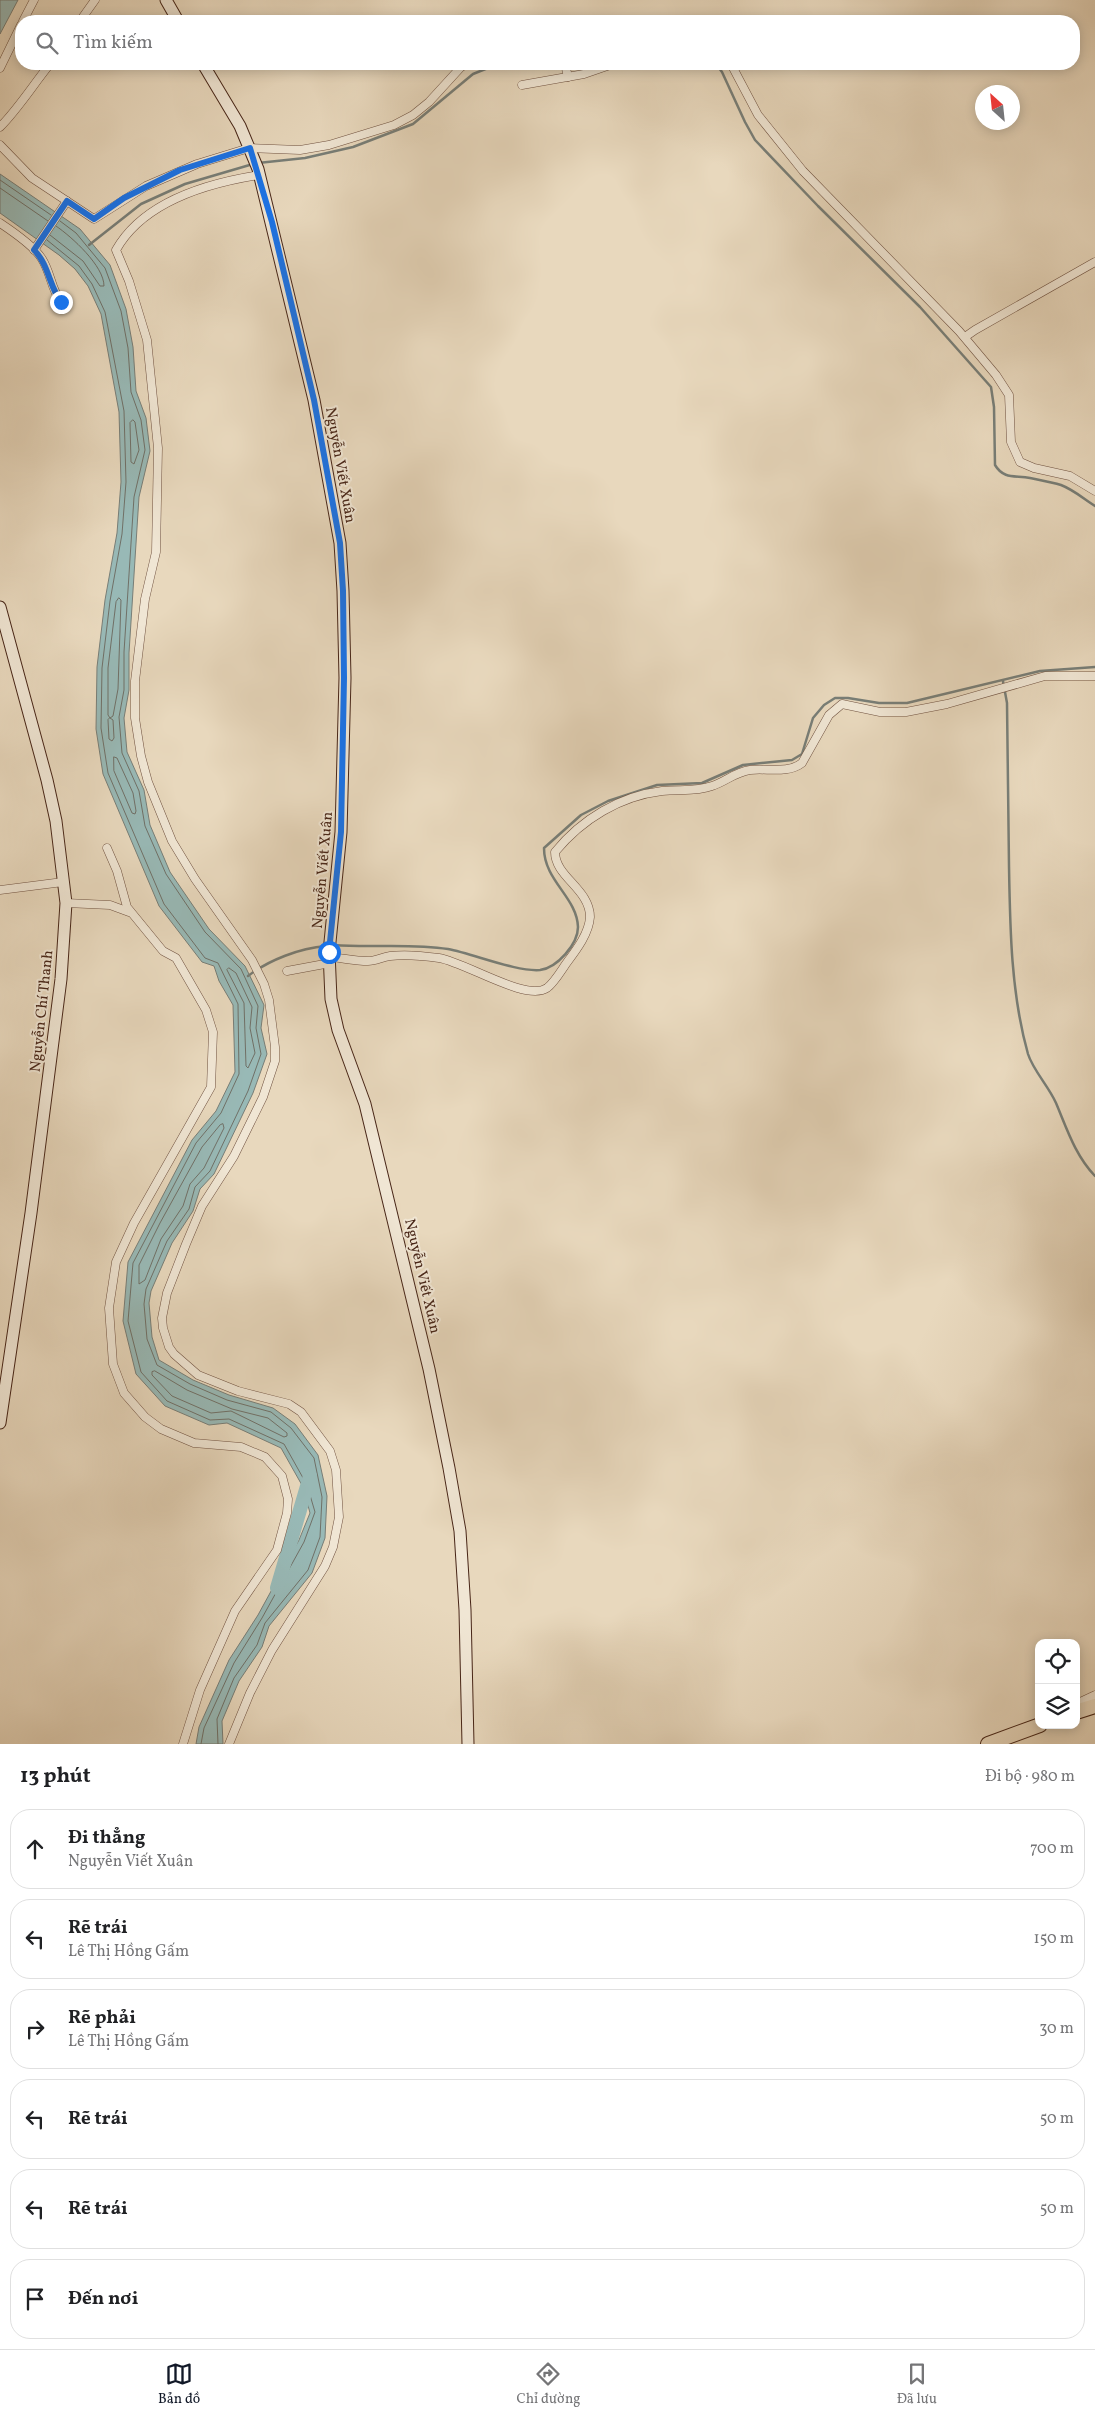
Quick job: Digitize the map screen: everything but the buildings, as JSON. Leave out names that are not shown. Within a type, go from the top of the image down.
[{"type":"highway","points":[[1080,1711],[1095,1706]]},
{"type":"highway","points":[[988,1744],[1035,1727]]},
{"type":"street","points":[[26,15],[34,0]]},
{"type":"street","points":[[84,15],[95,0]]},
{"type":"street","points":[[166,0],[175,15]]},
{"type":"street","points":[[0,68],[15,37]]},
{"type":"street","points":[[0,128],[10,119],[24,96],[45,70]]},
{"type":"street","name":"Nguyễn Viết Xuân","points":[[207,70],[240,126],[259,172],[314,400],[340,543],[343,591],[344,688],[341,832],[330,957],[334,1018],[365,1104],[429,1369],[449,1468],[460,1538],[465,1610],[468,1744]]},
{"type":"street","points":[[0,146],[32,178],[94,219],[124,198],[180,170],[251,151],[300,150],[329,145],[394,125],[413,115],[429,102],[458,70]]},
{"type":"street","points":[[522,85],[566,70],[597,70]]},
{"type":"street","points":[[734,70],[758,115],[803,171],[960,331],[1006,388],[1010,402],[1011,442],[1020,462],[1034,468],[1070,476],[1095,492]]},
{"type":"street","points":[[229,1744],[250,1693],[272,1650],[325,1566],[332,1548],[339,1517],[334,1459],[301,1412],[289,1404],[238,1390],[198,1375],[174,1354],[169,1347],[163,1328],[162,1318],[167,1293],[193,1225],[253,1120],[263,1097],[274,1061],[275,1039],[267,990],[252,960],[195,879],[172,841],[148,782],[141,756],[134,718],[134,680],[145,598],[156,552],[158,448],[149,346],[129,281],[116,250],[128,231],[170,203],[223,182],[259,172]]},
{"type":"street","points":[[34,250],[67,201]]},
{"type":"street","points":[[0,223],[42,258],[53,291],[61,302]]},
{"type":"street","points":[[965,338],[975,330],[1095,262]]},
{"type":"street","name":"Nguyễn Chí Thanh","points":[[0,607],[47,780],[56,821],[66,903],[62,979],[31,1213],[0,1424]]},
{"type":"street","points":[[287,971],[330,957],[367,961],[393,955],[440,958],[455,962],[515,987],[533,991],[548,987],[574,952],[588,926],[589,910],[582,893],[557,864],[555,852],[569,836],[602,811],[626,800],[654,792],[712,786],[731,776],[750,770],[797,767],[802,763],[829,716],[842,704],[880,712],[925,710],[1011,687],[1044,676],[1095,676]]},
{"type":"street","points":[[107,848],[131,913],[163,951],[176,958],[206,1010],[213,1032],[213,1075],[211,1087],[134,1224],[116,1262],[109,1308],[113,1364],[124,1393],[145,1417],[160,1429],[194,1443],[241,1447],[265,1456],[282,1476],[288,1499],[287,1512],[277,1550],[236,1611],[200,1690],[182,1744]]},
{"type":"street","points":[[0,890],[63,882]]},
{"type":"street","points":[[66,903],[110,906],[122,908],[131,913]]},
{"type":"street","points":[[1080,1702],[1095,1695]]},
{"type":"water","points":[[0,0],[18,0],[0,34]]},
{"type":"water","points":[[0,174],[80,229],[110,265],[126,309],[133,347],[136,391],[146,418],[150,451],[139,497],[129,653],[129,690],[124,718],[127,752],[144,790],[150,825],[170,872],[209,929],[245,966],[264,1005],[261,1028],[267,1054],[253,1093],[214,1174],[200,1189],[193,1211],[172,1243],[151,1291],[149,1303],[152,1337],[159,1360],[193,1380],[229,1395],[273,1408],[295,1424],[318,1455],[327,1496],[325,1538],[312,1573],[269,1626],[262,1647],[239,1681],[222,1721],[223,1744],[196,1744],[199,1727],[229,1660],[258,1615],[299,1540],[310,1513],[303,1487],[281,1448],[227,1423],[209,1425],[165,1406],[136,1374],[123,1321],[128,1262],[192,1140],[216,1111],[235,1072],[233,1005],[219,981],[214,966],[202,962],[159,906],[103,774],[96,729],[97,667],[105,600],[117,533],[121,482],[119,412],[101,314],[88,286],[75,269],[59,255],[0,213]]},
{"type":"waterway","points":[[258,163],[305,158],[353,147],[413,124],[473,74],[483,70]]},
{"type":"waterway","points":[[720,70],[755,140],[818,206],[920,307],[991,387],[994,407],[995,465],[999,470],[1006,475],[1061,485],[1095,506]]},
{"type":"waterway","points":[[89,245],[141,204],[185,184],[253,164]]},
{"type":"waterway","points":[[334,945],[434,947],[458,951],[520,968],[531,970],[547,968],[559,960],[570,948],[577,934],[578,927],[572,907],[549,870],[545,860],[544,848],[581,815],[608,801],[657,785],[702,783],[743,765],[792,760],[802,754],[813,718],[824,705],[835,698],[879,703],[907,703],[1040,671],[1095,667]]},
{"type":"waterway","points":[[1003,681],[1007,703],[1012,961],[1022,1031],[1030,1060],[1053,1097],[1077,1151],[1095,1176]]},
{"type":"waterway","points":[[248,976],[265,965],[285,956],[306,949],[326,946]]},
{"type":"waterway","points":[[277,1588],[310,1476]]},
{"type":"route","points":[[61,302],[53,291],[42,258],[34,250],[67,201],[94,219],[124,198],[180,170],[250,148],[258,169],[272,222],[314,400],[340,543],[343,591],[344,678],[341,832],[329,952]]}]
